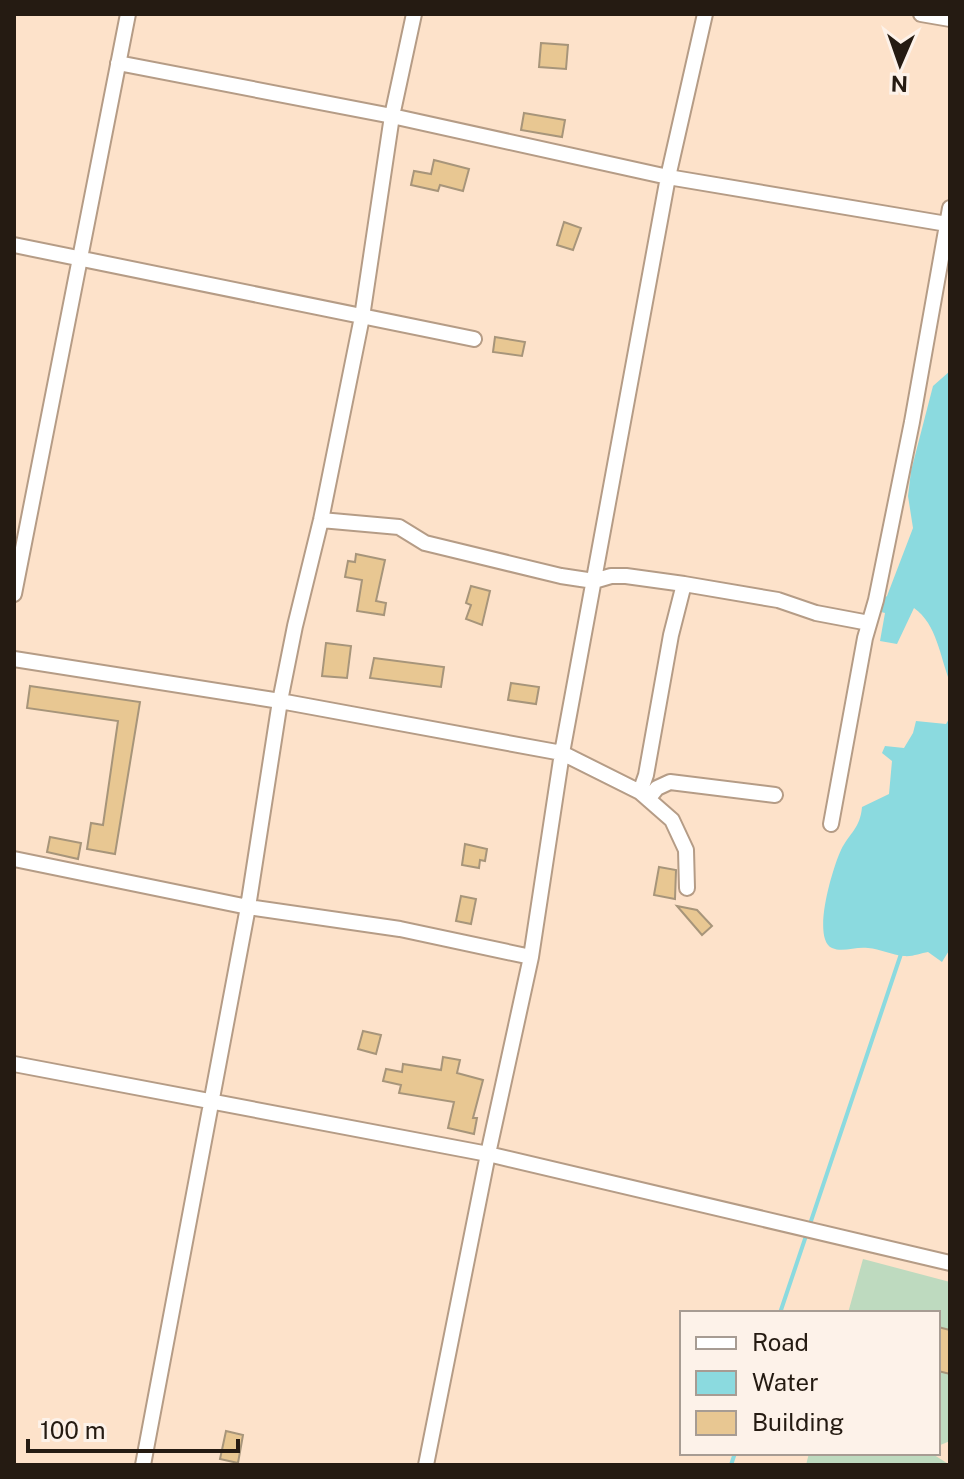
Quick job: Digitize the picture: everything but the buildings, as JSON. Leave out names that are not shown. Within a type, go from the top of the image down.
[{"type":"street","points":[[14,594],[128,14]]},
{"type":"street","points":[[143,1465],[213,1103],[280,701],[362,317],[392,116],[414,14]]},
{"type":"street","points":[[426,1465],[531,957],[562,753],[668,177],[705,14]]},
{"type":"street","points":[[921,14],[950,19]]},
{"type":"street","points":[[118,63],[392,116],[668,177],[947,224]]},
{"type":"street","points":[[831,824],[869,623],[912,422],[950,208]]},
{"type":"street","points":[[14,245],[474,339]]},
{"type":"street","points":[[321,520],[399,527],[425,543],[561,576],[594,581],[626,576],[684,584],[778,600],[816,613],[869,623]]},
{"type":"street","points":[[644,795],[671,635],[684,584]]},
{"type":"street","points":[[14,659],[280,701],[562,753],[604,771],[644,795],[672,820],[686,850],[687,888]]},
{"type":"street","points":[[644,795],[670,782],[775,795]]},
{"type":"street","points":[[14,859],[248,907],[400,929],[531,957]]},
{"type":"street","points":[[14,1064],[488,1154],[950,1263]]},
{"type":"green space","points":[[863,1259],[950,1282],[950,1441],[940,1445],[940,1311],[849,1311]]},
{"type":"green space","points":[[808,1455],[934,1455],[950,1465],[806,1465]]},
{"type":"water","points":[[950,371],[950,682],[933,632],[914,608],[897,644],[880,641],[884,598],[913,528],[908,496],[911,471],[933,386]]},
{"type":"water","points":[[950,717],[950,949],[942,962],[928,952],[907,956],[868,948],[832,948],[826,942],[823,931],[829,886],[841,850],[857,826],[862,807],[889,794],[892,761],[882,753],[885,746],[904,748],[916,721],[946,724]]},
{"type":"waterway","points":[[781,1311],[902,951]]},
{"type":"waterway","points":[[731,1465],[734,1455]]}]
